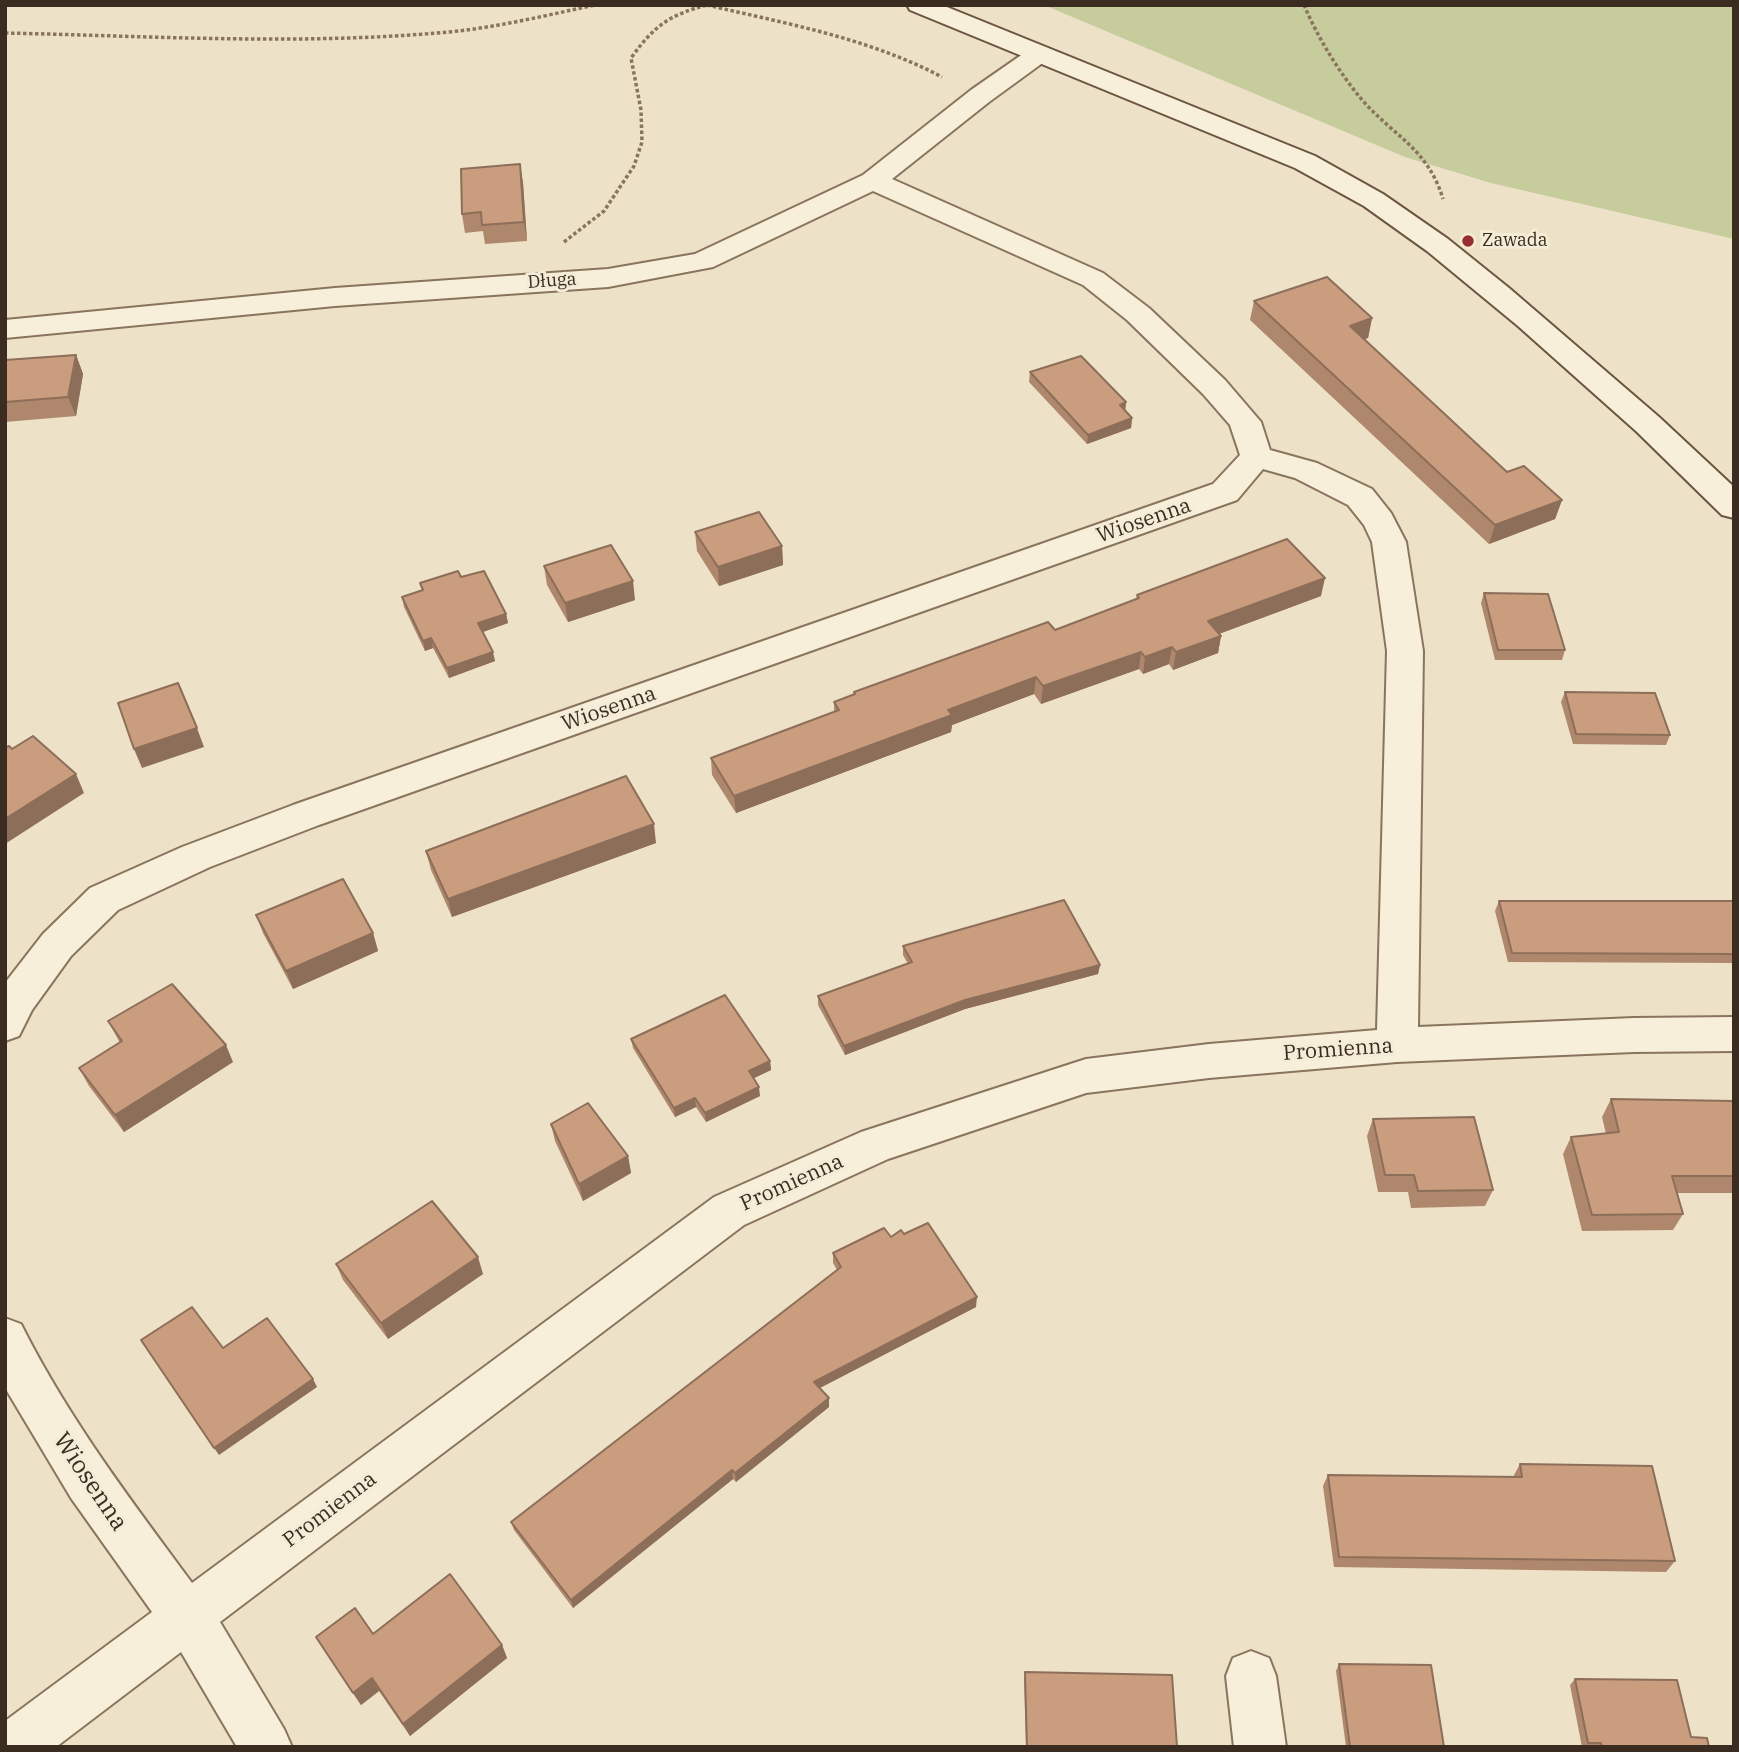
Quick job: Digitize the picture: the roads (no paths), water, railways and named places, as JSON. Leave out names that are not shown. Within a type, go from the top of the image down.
[{"type":"street","points":[[919,5],[1305,162],[1360,189],[1488,284],[1656,430],[1734,507]]},
{"type":"street","name":"Długa","points":[[5,329],[184,310],[608,278],[704,261],[873,181],[979,96],[1039,54]]},
{"type":"street","points":[[873,181],[1093,279],[1138,314],[1214,387],[1245,422],[1256,457],[1306,470],[1360,497],[1379,521],[1389,542],[1405,651],[1397,1045]]},
{"type":"street","name":"Wiosenna","points":[[5,1024],[15,1001],[57,945],[104,900],[196,857],[306,815],[1226,492],[1256,457]]},
{"type":"street","name":"Promienna","points":[[13,1747],[729,1211],[876,1145],[1086,1076],[1209,1061],[1397,1045],[1634,1035],[1734,1034]]},
{"type":"street","name":"Wiosenna","points":[[5,1339],[21,1375],[101,1503],[187,1618],[266,1747]]},
{"type":"street","points":[[1251,1676],[1260,1747]]},
{"type":"place","name":"Zawada","points":[[1468,241]]}]
